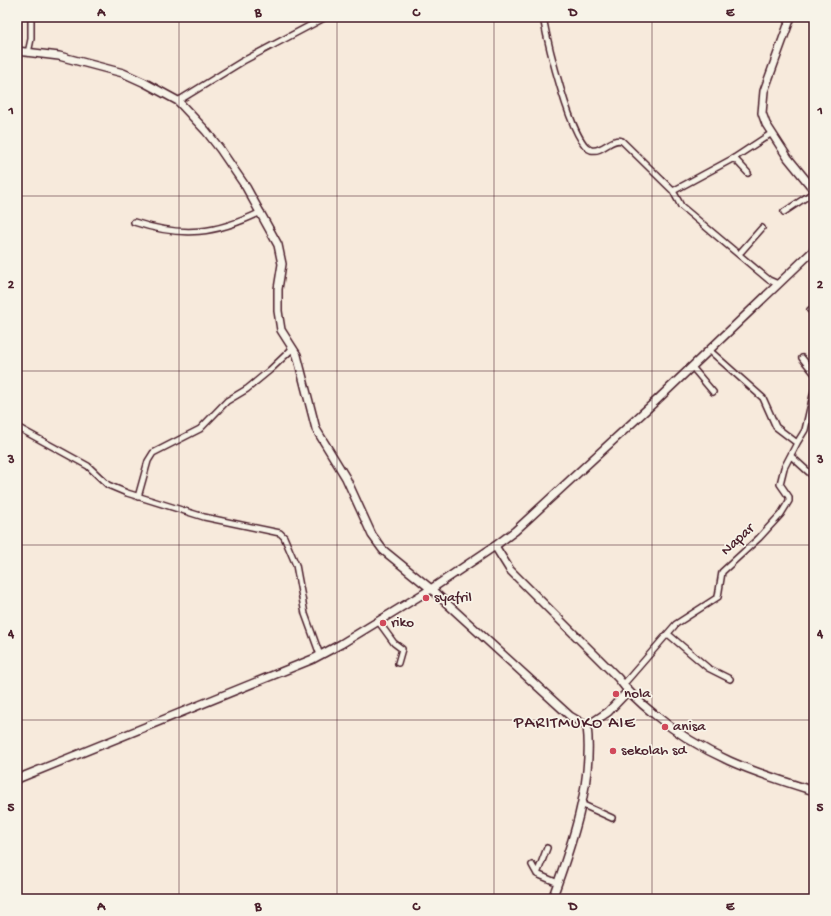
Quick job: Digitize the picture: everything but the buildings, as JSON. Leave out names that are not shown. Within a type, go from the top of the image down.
[{"type":"street","points":[[28,53],[31,39],[31,17]]},
{"type":"street","points":[[178,101],[243,61],[326,17]]},
{"type":"street","points":[[543,17],[563,99],[584,144],[590,149],[595,150],[616,140],[622,141],[673,191],[681,206],[770,280],[778,284]]},
{"type":"street","points":[[784,212],[814,191],[764,120],[762,103],[767,82],[791,17]]},
{"type":"street","points":[[17,51],[59,56],[123,73],[178,101],[193,116],[220,148],[261,212],[280,250],[282,264],[278,289],[278,311],[281,330],[293,348],[300,365],[316,429],[346,478],[372,535],[383,550],[431,589],[570,716],[587,726]]},
{"type":"street","points":[[673,191],[734,158],[772,133]]},
{"type":"street","points":[[734,158],[748,173]]},
{"type":"street","points":[[134,222],[159,229],[202,232],[235,224],[261,212]]},
{"type":"street","points":[[739,254],[762,228]]},
{"type":"street","points":[[17,780],[191,710],[320,655],[431,589],[495,546],[543,505],[814,250]]},
{"type":"street","points":[[138,497],[148,461],[153,453],[200,429],[227,402],[247,389],[293,348]]},
{"type":"street","points":[[709,350],[762,398],[778,430],[796,443]]},
{"type":"street","points":[[802,358],[814,373]]},
{"type":"street","points":[[692,366],[713,392]]},
{"type":"street","name":"Napar","points":[[791,456],[789,459],[796,443],[805,430],[814,391]]},
{"type":"street","points":[[17,428],[90,467],[108,485],[138,497],[204,517],[270,529],[282,534],[296,565],[305,614],[320,655]]},
{"type":"street","points":[[791,456],[814,477]]},
{"type":"street","name":"Napar","points":[[625,689],[668,634],[690,614],[714,600],[720,591],[722,572],[759,538],[787,506],[789,497],[780,484],[784,468],[791,456]]},
{"type":"street","points":[[495,546],[510,570],[560,622],[580,639],[618,678],[625,689],[666,724],[712,754],[755,772],[814,791]]},
{"type":"street","points":[[378,621],[394,643],[402,649],[398,663]]},
{"type":"street","points":[[668,634],[708,668],[730,679]]},
{"type":"street","points":[[587,726],[608,712],[625,689]]},
{"type":"street","points":[[563,899],[553,898],[574,836],[581,804],[588,757],[587,726]]},
{"type":"street","points":[[581,804],[612,818]]},
{"type":"street","points":[[537,874],[547,848]]},
{"type":"street","points":[[532,865],[537,874],[558,883]]},
{"type":"place","name":"syafril","points":[[426,598]]},
{"type":"place","name":"riko","points":[[383,623]]},
{"type":"place","name":"nola","points":[[616,694]]},
{"type":"place","name":"anisa","points":[[665,727]]},
{"type":"place","name":"sekolah sd","points":[[613,751]]},
{"type":"district","name":"PARITMUKO AIE","points":[[575,724]]}]
